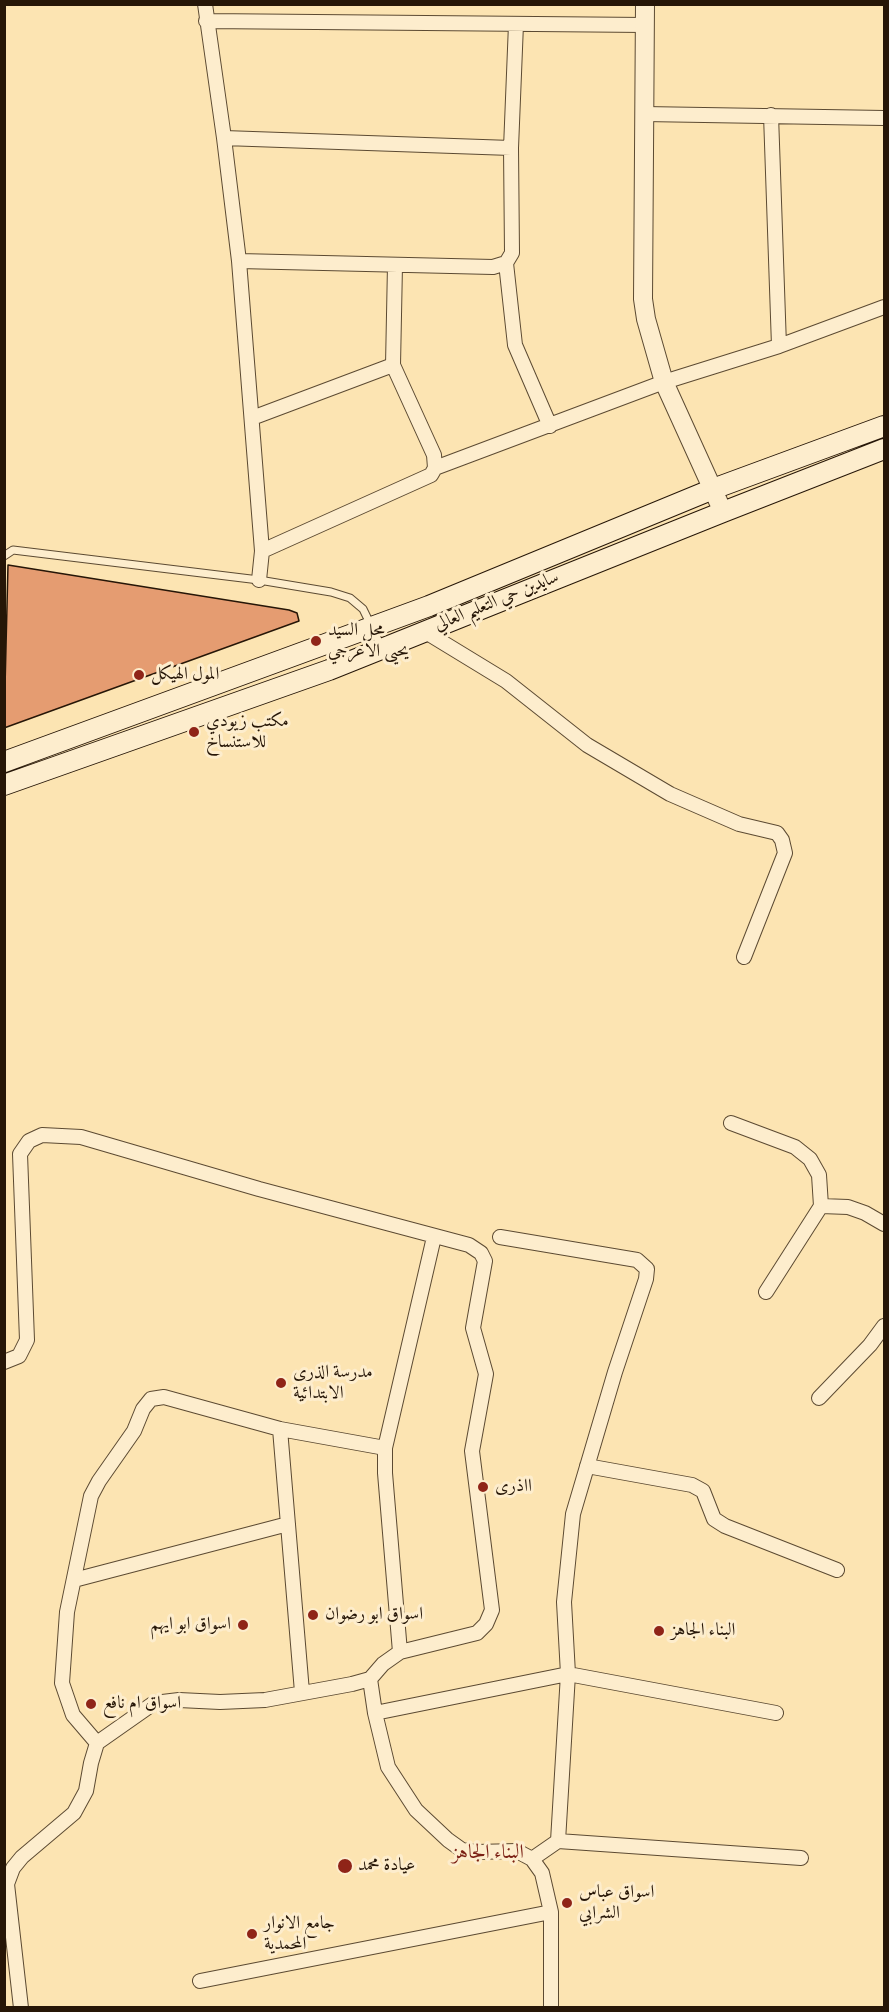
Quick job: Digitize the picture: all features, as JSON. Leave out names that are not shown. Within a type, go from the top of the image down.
[{"type":"main road","name":"سايدين حي التعليم العالي","points":[[4,762],[429,606],[713,489],[885,426]]},
{"type":"main road","name":"سايدين حي التعليم العالي","points":[[4,785],[329,670],[885,449]]},
{"type":"street","points":[[205,4],[239,261],[262,551],[259,580]]},
{"type":"street","points":[[645,4],[643,299],[646,319],[664,382],[723,512]]},
{"type":"street","points":[[206,21],[645,25]]},
{"type":"street","points":[[239,261],[492,267],[506,262],[512,253],[511,148],[516,24]]},
{"type":"street","points":[[644,114],[885,118]]},
{"type":"street","points":[[771,115],[779,346]]},
{"type":"street","points":[[224,138],[511,148]]},
{"type":"street","points":[[506,262],[516,345],[550,426]]},
{"type":"street","points":[[262,551],[431,475],[435,468],[434,455],[393,365],[395,265]]},
{"type":"street","points":[[435,468],[664,382],[779,346],[885,307]]},
{"type":"street","points":[[252,418],[393,365]]},
{"type":"street","points":[[424,631],[506,681],[587,745],[670,794],[740,824],[777,833],[782,840],[785,853],[744,957]]},
{"type":"street","points":[[731,1123],[795,1147],[810,1160],[819,1175],[821,1206],[766,1292]]},
{"type":"street","points":[[4,1362],[19,1356],[27,1340],[20,1154],[29,1141],[42,1135],[81,1137],[259,1190],[469,1245],[481,1253],[485,1261],[473,1328],[486,1374],[472,1451],[492,1610],[486,1624],[477,1633],[400,1652],[383,1664],[370,1679],[265,1700],[220,1702],[179,1700],[154,1703],[97,1743],[86,1791],[74,1813],[22,1857],[13,1868],[6,1884],[21,2007]]},
{"type":"street","points":[[821,1206],[848,1207],[885,1224]]},
{"type":"street","points":[[400,1652],[385,1473],[385,1448],[434,1237]]},
{"type":"street","points":[[500,1237],[637,1260],[647,1269],[646,1279],[615,1372],[573,1514],[564,1602],[568,1674],[558,1841]]},
{"type":"street","points":[[819,1398],[870,1346],[885,1326]]},
{"type":"street","points":[[97,1743],[73,1715],[62,1683],[67,1612],[91,1496],[134,1431],[143,1409],[151,1399],[164,1397],[280,1429],[385,1448]]},
{"type":"street","points":[[280,1429],[302,1692]]},
{"type":"street","points":[[587,1466],[692,1485],[703,1491],[714,1518],[725,1526],[837,1570]]},
{"type":"street","points":[[74,1580],[288,1524]]},
{"type":"street","points":[[375,1713],[568,1674],[776,1713]]},
{"type":"street","points":[[370,1679],[375,1713],[388,1767],[416,1810],[462,1850],[517,1851],[532,1858],[542,1873],[551,1912],[551,2007]]},
{"type":"street","points":[[532,1858],[558,1841],[801,1858]]},
{"type":"street","points":[[200,1981],[551,1912]]},
{"type":"lane","points":[[4,556],[13,550],[259,580],[331,592],[350,597],[363,609],[382,648]]},
{"type":"building","points":[[8,565],[289,610],[297,613],[299,621],[4,728]]},
{"type":"place","name":"محل السيد يحيى الاعرجي","points":[[316,641]]},
{"type":"place","name":"المول الهيكل","points":[[139,675]]},
{"type":"place","name":"مكتب زيودي للاستنساخ","points":[[194,732]]},
{"type":"place","name":"مدرسة الذرى الابتدائية","points":[[281,1383]]},
{"type":"place","name":"ااذرى","points":[[483,1487]]},
{"type":"place","name":"اسواق ابو رضوان","points":[[313,1615]]},
{"type":"place","name":"اسواق ابو ايهم","points":[[243,1625]]},
{"type":"place","name":"البناء الجاهز","points":[[659,1631]]},
{"type":"place","name":"اسواق ام نافع","points":[[91,1704]]},
{"type":"place","name":"عيادة محمد","points":[[345,1866]]},
{"type":"place","name":"اسواق عباس الشرابي","points":[[567,1903]]},
{"type":"place","name":"جامع الانوار المحمدية","points":[[252,1934]]},
{"type":"district","name":"البناء الجاهز","points":[[488,1854]]}]
